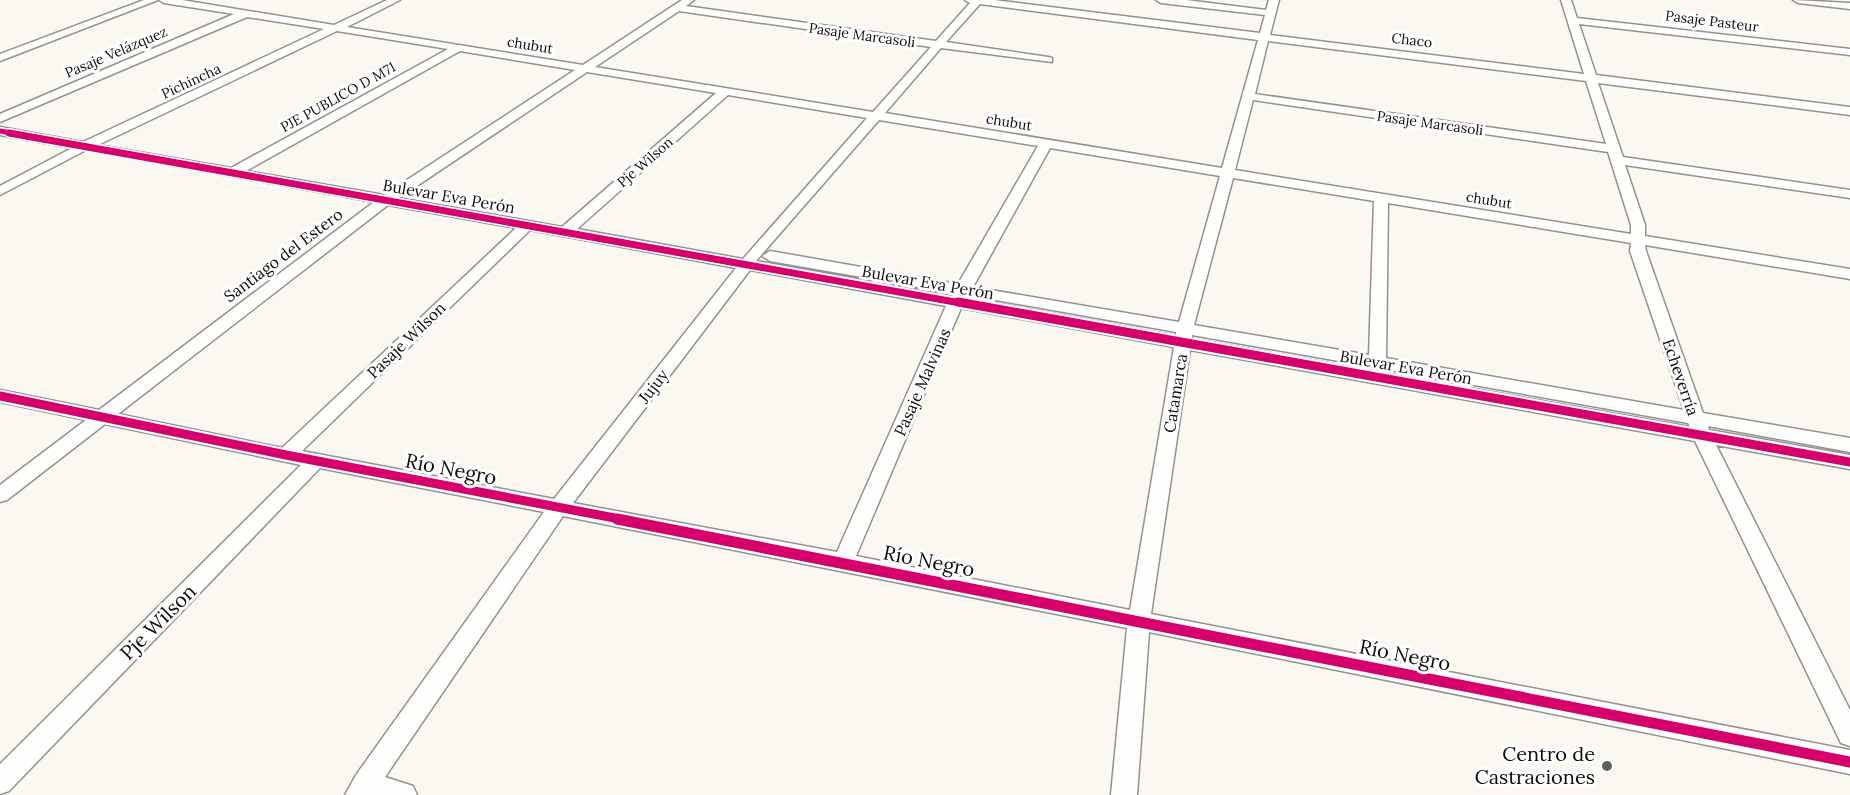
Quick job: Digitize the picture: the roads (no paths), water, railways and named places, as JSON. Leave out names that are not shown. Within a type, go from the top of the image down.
[{"type":"street","points":[[0,58],[153,0]]},
{"type":"street","name":"chubut","points":[[164,0],[1850,274]]},
{"type":"street","name":"Pichincha","points":[[0,191],[85,147],[395,0]]},
{"type":"street","name":"Chaco","points":[[975,0],[1850,111]]},
{"type":"street","name":"Jujuy","points":[[361,790],[558,508],[751,259],[975,0]]},
{"type":"street","points":[[1161,0],[1272,7]]},
{"type":"street","name":"Echeverría","points":[[1566,0],[1638,225],[1636,239],[1638,251],[1695,418],[1850,735]]},
{"type":"street","points":[[1798,0],[1850,6]]},
{"type":"street","name":"Pasaje Marcasoli","points":[[683,4],[936,46],[1048,60]]},
{"type":"street","name":"Santiago del Estero","points":[[0,495],[386,200],[683,4]]},
{"type":"street","name":"Catamarca","points":[[1124,795],[1139,621],[1184,336],[1272,7]]},
{"type":"street","name":"Pasaje Velázquez","points":[[0,119],[244,14]]},
{"type":"street","name":"Pasaje Pasteur","points":[[1571,20],[1850,52]]},
{"type":"street","name":"PJE PUBLICO D M71","points":[[232,173],[458,48]]},
{"type":"street","name":"Pje Wilson","points":[[570,227],[725,92]]},
{"type":"street","name":"Pasaje Marcasoli","points":[[1247,96],[1850,194]]},
{"type":"street","name":"Bulevar Eva Perón","points":[[0,119],[401,191],[570,227],[1184,336],[1702,436],[1850,462]]},
{"type":"street","name":"Bulevar Eva Perón","points":[[0,131],[527,225],[570,227]]},
{"type":"street","name":"Pasaje Malvinas","points":[[843,562],[959,296],[1046,144]]},
{"type":"street","points":[[1377,362],[1381,198]]},
{"type":"street","name":"Pasaje Wilson","points":[[286,455],[527,225]]},
{"type":"street","name":"Bulevar Eva Perón","points":[[1184,336],[1377,362],[1850,445]]},
{"type":"street","name":"Río Negro","points":[[0,396],[316,461],[843,562],[1850,762]]},
{"type":"street","name":"Pje Wilson","points":[[0,783],[316,461]]},
{"type":"street","points":[[361,790],[404,795]]},
{"type":"place","name":"Centro de Castraciones","points":[[1607,766]]}]
